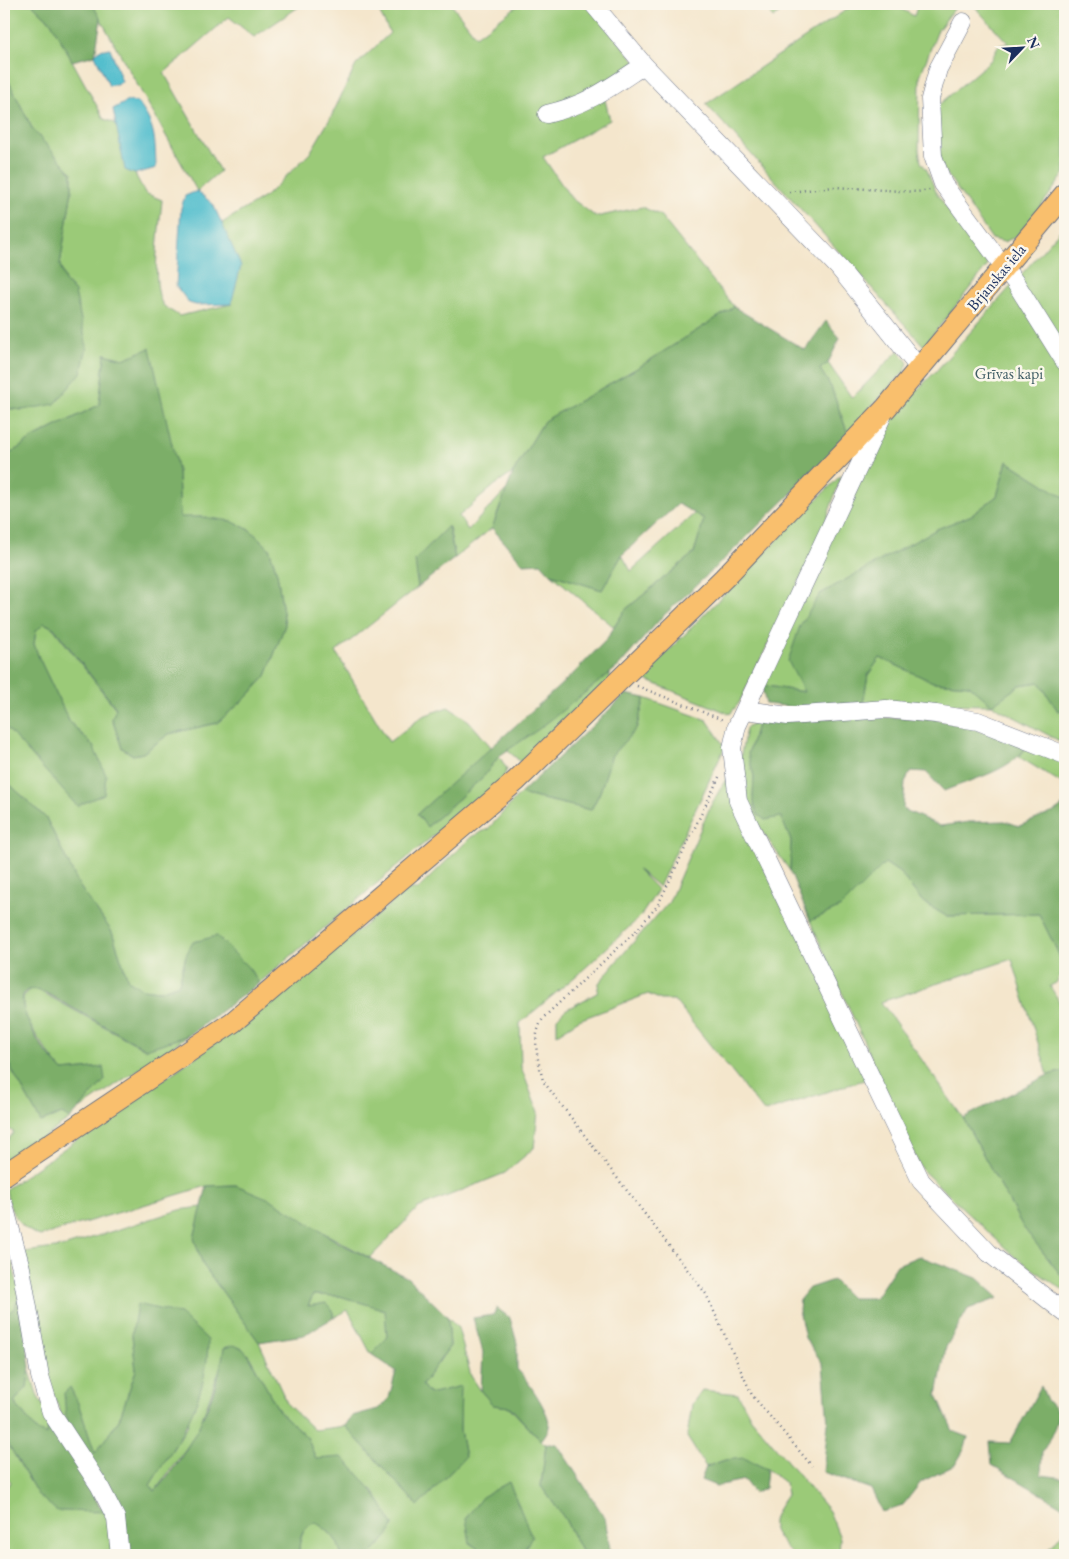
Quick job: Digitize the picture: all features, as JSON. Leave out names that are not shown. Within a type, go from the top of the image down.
[{"type":"main road","name":"Brjanskas iela","points":[[4,1175],[233,1022],[516,781],[622,680],[724,578],[886,408],[1065,194]]},
{"type":"street","points":[[593,4],[644,65],[839,268],[923,364]]},
{"type":"street","points":[[963,22],[938,69],[930,98],[933,156],[942,184],[1015,282],[1065,362]]},
{"type":"street","points":[[547,114],[574,107],[596,96],[644,65]]},
{"type":"street","points":[[886,408],[737,726],[732,748],[738,801],[921,1181],[990,1253],[1065,1313]]},
{"type":"street","points":[[746,710],[788,716],[886,709],[936,714],[978,721],[1065,755]]},
{"type":"street","points":[[4,1204],[21,1268],[40,1376],[51,1412],[99,1485],[116,1518],[120,1555]]},
{"type":"path","points":[[764,189],[787,193],[834,187],[917,192],[934,190],[942,184]]},
{"type":"path","points":[[622,680],[737,726]]},
{"type":"path","points":[[719,775],[658,905],[636,931],[544,1017],[537,1028],[538,1058],[544,1081],[706,1294],[752,1395],[812,1466]]},
{"type":"green space","points":[[6,4],[32,4],[51,22],[104,119],[117,124],[126,170],[135,174],[145,193],[162,200],[156,270],[157,284],[163,305],[179,316],[232,304],[222,223],[266,196],[310,153],[331,117],[356,65],[390,33],[375,4],[451,4],[476,36],[520,4],[587,4],[644,71],[604,96],[610,120],[543,157],[571,198],[596,217],[642,207],[660,215],[734,307],[639,367],[544,421],[513,473],[495,485],[459,516],[468,530],[507,489],[492,528],[455,558],[449,527],[416,576],[418,587],[336,652],[389,742],[423,716],[448,707],[469,721],[492,748],[417,814],[427,827],[484,776],[499,756],[507,769],[501,783],[433,836],[259,983],[248,967],[217,936],[186,955],[179,984],[160,991],[142,989],[128,980],[112,932],[80,887],[46,818],[4,779],[4,725],[77,805],[93,746],[69,721],[39,658],[34,644],[36,631],[44,623],[53,628],[116,709],[112,719],[122,748],[133,755],[143,753],[169,734],[217,723],[246,698],[266,676],[285,625],[277,573],[269,548],[250,530],[202,517],[180,518],[178,471],[123,359],[105,354],[99,405],[33,438],[4,458],[4,408],[23,410],[75,292],[65,281],[60,265],[72,190],[72,173],[33,130],[4,72],[4,11],[7,10]]},
{"type":"green space","points":[[32,4],[92,4],[101,19],[95,55],[72,61],[51,22]]},
{"type":"green space","points":[[92,4],[303,4],[254,37],[229,17],[164,73],[220,171],[197,191]]},
{"type":"green space","points":[[762,4],[792,4],[773,18]]},
{"type":"green space","points":[[792,4],[814,4],[810,14],[801,5]]},
{"type":"green space","points":[[855,4],[892,4],[914,16],[918,4],[958,4],[938,30],[920,76],[919,149],[921,162],[927,170],[937,194],[988,265],[924,346],[706,104]]},
{"type":"green space","points":[[972,4],[1065,4],[1065,173],[1026,227],[1015,237],[1004,242],[992,239],[940,164],[935,108],[991,60],[998,46],[1008,43]]},
{"type":"green space","points":[[4,72],[33,130],[72,173],[72,190],[60,265],[65,281],[75,292],[87,347],[81,373],[55,404],[23,410],[4,408]]},
{"type":"green space","name":"Grīvas kapi","points":[[1065,225],[1065,498],[1007,461],[997,496],[972,515],[937,529],[820,594],[804,692],[761,685],[884,423],[937,370]]},
{"type":"green space","points":[[734,307],[805,350],[826,321],[840,338],[828,363],[820,369],[831,387],[849,437],[662,617],[619,666],[539,729],[499,756],[484,776],[427,827],[417,814],[574,673],[606,640],[625,610],[694,553],[704,519],[678,504],[622,555],[602,590],[551,574],[541,563],[523,564],[492,528],[513,473],[544,421],[639,367]]},
{"type":"green space","points":[[150,348],[178,471],[180,517],[202,517],[231,521],[250,530],[269,548],[277,573],[285,625],[266,676],[246,698],[217,723],[169,734],[143,753],[133,755],[122,748],[112,719],[116,708],[54,628],[44,623],[36,631],[34,644],[39,658],[69,721],[93,746],[106,775],[104,794],[77,806],[4,725],[4,458],[33,438],[99,405],[105,354],[123,359]]},
{"type":"green space","points":[[899,350],[908,363],[905,371],[867,411],[849,437],[831,387],[820,369],[828,363],[852,398]]},
{"type":"green space","points":[[1007,461],[1065,498],[1065,709],[1058,711],[1039,682],[1020,685],[992,705],[969,685],[933,682],[880,658],[868,675],[863,703],[793,707],[766,704],[761,685],[804,692],[788,661],[800,626],[820,594],[937,529],[972,515],[997,496]]},
{"type":"green space","points":[[842,474],[819,541],[739,703],[730,714],[648,681],[645,675]]},
{"type":"green space","points":[[695,513],[704,519],[694,553],[625,610],[614,627],[551,574],[602,590],[622,555],[631,571]]},
{"type":"green space","points":[[448,526],[455,558],[418,587],[415,560]]},
{"type":"green space","points":[[880,658],[933,682],[969,685],[992,704],[1020,685],[1039,682],[1058,711],[1065,709],[1065,744],[992,705],[863,703],[868,675]]},
{"type":"green space","points":[[610,673],[610,681],[521,762],[507,750]]},
{"type":"green space","points":[[626,694],[645,698],[636,729],[612,755],[600,792],[591,810],[520,794]]},
{"type":"green space","points":[[645,698],[707,720],[725,747],[659,887],[637,869],[658,890],[640,917],[583,970],[520,1023],[521,1067],[538,1112],[534,1148],[505,1173],[418,1208],[370,1258],[236,1185],[207,1186],[40,1236],[32,1233],[20,1223],[9,1204],[6,1189],[200,1054],[293,984],[409,889],[418,889],[471,837],[488,829],[520,794],[591,810],[600,792],[612,754],[636,729]]},
{"type":"green space","points":[[847,717],[931,718],[996,734],[1027,747],[1019,756],[1000,769],[944,791],[926,772],[911,771],[905,782],[903,809],[940,826],[969,822],[1005,821],[1019,826],[1054,812],[1065,804],[1065,967],[1039,914],[946,916],[923,902],[900,873],[885,863],[841,907],[810,921],[790,871],[791,841],[781,817],[765,820],[757,814],[753,798],[754,776],[748,754],[758,722]]},
{"type":"green space","points":[[758,722],[748,754],[754,776],[753,798],[781,816],[791,841],[790,871],[748,811],[739,765],[746,728]]},
{"type":"green space","points":[[1027,747],[1065,763],[1065,785],[1019,757]]},
{"type":"green space","points":[[727,777],[867,1079],[764,1112],[674,1000],[661,1000],[648,994],[579,1020],[557,1034],[557,1018],[565,1010],[597,993],[599,983],[669,902],[710,807]]},
{"type":"green space","points":[[4,779],[46,818],[80,887],[112,932],[128,980],[142,989],[160,991],[179,984],[186,955],[193,942],[217,936],[248,967],[259,983],[189,1035],[146,1049],[46,993],[33,990],[25,992],[23,998],[24,1008],[32,1030],[43,1048],[63,1071],[103,1067],[105,1080],[70,1119],[62,1114],[41,1122],[4,1056]]},
{"type":"green space","points":[[885,863],[900,873],[923,902],[946,916],[1039,914],[1065,967],[1056,983],[1050,986],[1065,1011],[1065,1071],[1048,1075],[1012,959],[881,1002],[963,1118],[1023,1227],[1065,1280],[1065,1291],[1015,1257],[921,1169],[810,921],[841,907]]},
{"type":"green space","points":[[34,988],[145,1049],[189,1035],[74,1113],[103,1067],[63,1071],[40,1041],[26,1015],[23,1003],[25,994]]},
{"type":"green space","points":[[4,1056],[41,1122],[62,1114],[70,1119],[4,1164],[4,1145],[14,1132],[4,1127]]},
{"type":"green space","points":[[1065,1071],[1065,1280],[1023,1227],[963,1118],[1048,1075]]},
{"type":"green space","points":[[236,1185],[272,1200],[338,1242],[408,1278],[448,1317],[450,1346],[422,1385],[429,1394],[461,1386],[460,1430],[465,1457],[418,1506],[345,1426],[352,1416],[378,1409],[389,1398],[396,1371],[371,1354],[387,1338],[385,1310],[340,1296],[313,1295],[308,1306],[326,1303],[333,1311],[333,1318],[304,1335],[259,1342],[203,1265],[194,1238],[207,1186]]},
{"type":"green space","points":[[202,1207],[194,1238],[203,1265],[259,1342],[288,1405],[314,1430],[345,1426],[418,1506],[465,1457],[460,1430],[460,1387],[429,1394],[422,1385],[450,1346],[448,1317],[458,1328],[471,1376],[481,1391],[493,1405],[509,1407],[546,1444],[541,1486],[565,1519],[583,1555],[501,1555],[524,1550],[484,1553],[490,1555],[370,1555],[382,1543],[393,1525],[373,1490],[316,1459],[307,1437],[279,1411],[249,1356],[224,1348],[222,1363],[197,1433],[155,1491],[150,1485],[188,1425],[132,1335],[136,1370],[119,1420],[95,1454],[78,1403],[67,1429],[50,1386],[24,1252],[63,1247],[179,1210]]},
{"type":"green space","points":[[4,1234],[20,1293],[15,1307],[6,1316],[4,1315]]},
{"type":"green space","points":[[919,1256],[977,1278],[999,1298],[968,1309],[946,1347],[937,1395],[953,1431],[968,1437],[965,1448],[955,1465],[921,1482],[903,1505],[882,1512],[871,1489],[823,1472],[828,1423],[823,1364],[805,1338],[799,1310],[800,1299],[809,1288],[833,1280],[851,1298],[875,1298],[897,1265]]},
{"type":"green space","points":[[20,1293],[30,1367],[27,1387],[14,1402],[37,1431],[47,1435],[49,1414],[99,1505],[107,1512],[57,1511],[38,1495],[4,1437],[4,1315],[15,1307]]},
{"type":"green space","points":[[313,1295],[340,1296],[386,1310],[387,1338],[371,1354],[348,1310],[333,1318],[333,1311],[308,1307]]},
{"type":"green space","points":[[137,1304],[180,1314],[208,1340],[207,1361],[198,1399],[182,1434],[150,1485],[155,1491],[190,1443],[200,1424],[215,1386],[224,1348],[234,1345],[243,1349],[249,1356],[279,1411],[307,1437],[316,1459],[342,1457],[377,1497],[393,1525],[389,1535],[370,1555],[341,1555],[338,1544],[332,1536],[315,1522],[306,1528],[301,1536],[299,1555],[126,1555],[67,1429],[64,1393],[70,1387],[78,1403],[95,1453],[119,1420],[136,1370],[132,1335]]},
{"type":"green space","points":[[497,1308],[510,1318],[517,1343],[517,1369],[536,1395],[548,1418],[549,1428],[541,1441],[510,1407],[493,1405],[481,1391],[483,1352],[473,1318],[493,1315]]},
{"type":"green space","points":[[29,1369],[38,1397],[49,1414],[47,1436],[37,1431],[14,1402],[27,1387]]},
{"type":"green space","points":[[1041,1386],[1047,1400],[1059,1413],[1052,1436],[1042,1452],[1041,1475],[1065,1478],[1065,1508],[992,1465],[990,1442],[1010,1443]]},
{"type":"green space","points":[[702,1390],[738,1394],[751,1418],[829,1511],[840,1538],[839,1555],[792,1555],[779,1539],[773,1526],[775,1514],[787,1495],[785,1483],[767,1469],[725,1460],[706,1467],[687,1437],[692,1404]]},
{"type":"green space","points":[[4,1437],[38,1495],[107,1512],[112,1555],[4,1555],[4,1490],[11,1482],[4,1474]]},
{"type":"green space","points":[[546,1444],[557,1444],[605,1518],[611,1555],[583,1555],[565,1519],[541,1486]]},
{"type":"green space","points":[[744,1458],[767,1469],[765,1489],[754,1493],[744,1480],[716,1486],[701,1480],[706,1467],[725,1460]]},
{"type":"green space","points":[[509,1482],[532,1537],[524,1550],[508,1554],[490,1553],[470,1543],[466,1518],[482,1497]]},
{"type":"green space","points":[[315,1522],[332,1536],[338,1544],[341,1555],[299,1555],[302,1536],[307,1528]]},
{"type":"green space","points":[[1065,1530],[1065,1555],[1044,1555]]},
{"type":"water","points":[[110,48],[122,82],[109,86],[95,55],[99,50]]},
{"type":"water","points":[[128,101],[137,102],[143,110],[151,125],[155,140],[156,168],[135,174],[125,170],[113,109]]},
{"type":"water","points":[[197,191],[213,204],[241,266],[231,304],[196,305],[189,303],[176,286],[181,208],[185,196]]}]
